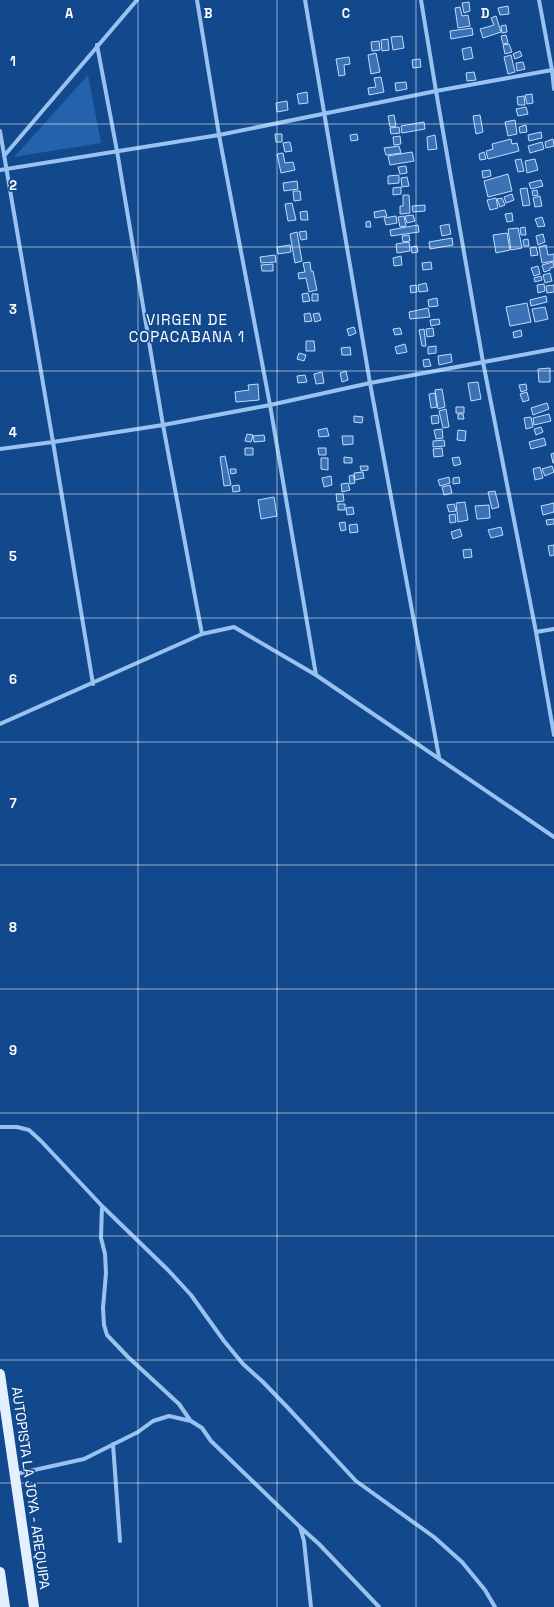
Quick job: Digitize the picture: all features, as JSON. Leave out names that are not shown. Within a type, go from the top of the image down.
[{"type":"main road","name":"AUTOPISTA LA JOYA - AREQUIPA","points":[[0,1374],[34,1607]]},
{"type":"main road","points":[[0,1572],[5,1607]]},
{"type":"street","points":[[4,156],[97,45],[137,0]]},
{"type":"street","points":[[197,0],[219,135],[270,405],[316,674]]},
{"type":"street","points":[[305,0],[370,383],[439,757]]},
{"type":"street","points":[[421,0],[483,362],[536,632],[554,735]]},
{"type":"street","points":[[539,0],[554,89]]},
{"type":"street","points":[[97,45],[117,151],[163,425],[202,634]]},
{"type":"street","points":[[0,170],[219,135],[436,91],[552,70]]},
{"type":"street","points":[[0,131],[93,684]]},
{"type":"street","points":[[0,449],[163,425],[270,405],[370,383],[554,349]]},
{"type":"street","points":[[0,724],[93,684],[202,634],[234,627],[316,674],[554,837]]},
{"type":"street","points":[[536,632],[554,629]]},
{"type":"street","points":[[0,1127],[17,1127],[29,1130],[41,1141],[102,1206],[168,1270],[191,1295],[224,1341],[243,1364],[289,1408],[356,1481],[434,1537],[456,1557],[485,1590],[495,1607]]},
{"type":"street","points":[[102,1206],[101,1238],[105,1254],[106,1273],[103,1308],[104,1325],[107,1335],[128,1357],[179,1404],[191,1421]]},
{"type":"street","points":[[15,1474],[84,1459],[138,1432],[154,1421],[162,1418],[174,1416],[191,1421],[202,1428],[211,1441],[319,1544],[379,1607]]},
{"type":"street","points":[[113,1444],[120,1541]]},
{"type":"street","points":[[300,1527],[304,1542],[312,1607]]},
{"type":"shaded area","points":[[88,75],[101,143],[14,157]]},
{"type":"building","points":[[469,2],[470,11],[464,13],[462,3]]},
{"type":"building","points":[[508,6],[509,14],[500,15],[498,8]]},
{"type":"building","points":[[460,7],[462,16],[468,15],[470,26],[458,28],[455,8]]},
{"type":"building","points":[[496,16],[501,32],[483,38],[480,29],[494,25],[491,18]]},
{"type":"building","points":[[506,25],[507,32],[502,33],[501,26]]},
{"type":"building","points":[[472,28],[473,35],[451,39],[450,31]]},
{"type":"building","points":[[506,35],[508,43],[503,44],[501,36]]},
{"type":"building","points":[[402,36],[404,48],[393,50],[391,37]]},
{"type":"building","points":[[388,39],[389,50],[382,51],[381,40]]},
{"type":"building","points":[[379,41],[380,50],[372,51],[371,42]]},
{"type":"building","points":[[509,44],[512,52],[505,54],[503,45]]},
{"type":"building","points":[[471,47],[473,58],[464,60],[462,49]]},
{"type":"building","points":[[520,51],[522,56],[515,59],[513,54]]},
{"type":"building","points":[[376,53],[380,72],[371,74],[368,55]]},
{"type":"building","points":[[511,55],[515,72],[508,74],[504,57]]},
{"type":"building","points":[[349,57],[350,64],[344,65],[345,75],[339,76],[336,59]]},
{"type":"building","points":[[420,59],[421,67],[413,68],[412,60]]},
{"type":"building","points":[[523,62],[525,69],[517,71],[516,63]]},
{"type":"building","points":[[474,72],[476,80],[467,81],[466,73]]},
{"type":"building","points":[[381,77],[384,92],[369,95],[368,88],[376,87],[374,78]]},
{"type":"building","points":[[406,82],[407,89],[396,91],[395,83]]},
{"type":"building","points":[[307,92],[308,103],[299,104],[297,94]]},
{"type":"building","points":[[532,94],[533,103],[527,104],[525,95]]},
{"type":"building","points":[[524,96],[525,105],[518,105],[517,97]]},
{"type":"building","points":[[287,101],[288,110],[277,112],[276,103]]},
{"type":"building","points":[[526,107],[528,114],[518,116],[516,109]]},
{"type":"building","points":[[394,115],[396,126],[390,127],[388,116]]},
{"type":"building","points":[[480,115],[483,132],[476,134],[473,116]]},
{"type":"building","points":[[515,120],[517,134],[508,136],[505,122]]},
{"type":"building","points":[[424,122],[425,129],[402,133],[401,126]]},
{"type":"building","points":[[526,125],[527,132],[520,133],[519,127]]},
{"type":"building","points":[[399,127],[400,133],[391,134],[390,128]]},
{"type":"building","points":[[541,132],[542,138],[529,141],[528,135]]},
{"type":"building","points":[[275,134],[282,134],[282,142],[276,142]]},
{"type":"building","points":[[357,134],[358,140],[351,141],[350,135]]},
{"type":"building","points":[[435,135],[437,149],[428,150],[427,137]]},
{"type":"building","points":[[400,136],[401,144],[394,145],[393,137]]},
{"type":"building","points":[[511,139],[512,144],[517,143],[519,151],[488,159],[486,151],[493,149],[492,144]]},
{"type":"building","points":[[553,139],[554,146],[546,148],[545,142]]},
{"type":"building","points":[[290,142],[292,151],[285,152],[283,143]]},
{"type":"building","points":[[542,142],[544,149],[530,153],[528,146]]},
{"type":"building","points":[[399,146],[401,153],[386,155],[384,148]]},
{"type":"building","points":[[412,152],[414,161],[390,165],[388,156]]},
{"type":"building","points":[[484,152],[486,159],[480,160],[479,154]]},
{"type":"building","points":[[283,153],[285,163],[293,162],[295,170],[281,173],[277,154]]},
{"type":"building","points":[[521,159],[524,171],[518,172],[515,160]]},
{"type":"building","points":[[535,159],[538,170],[527,173],[525,161]]},
{"type":"building","points":[[406,166],[407,173],[400,174],[398,167]]},
{"type":"building","points":[[490,170],[491,176],[483,178],[482,171]]},
{"type":"building","points":[[508,174],[512,191],[488,197],[484,181]]},
{"type":"building","points":[[399,175],[399,183],[388,184],[388,176]]},
{"type":"building","points":[[407,177],[409,186],[402,187],[401,178]]},
{"type":"building","points":[[541,180],[543,186],[531,189],[529,183]]},
{"type":"building","points":[[297,181],[298,189],[284,191],[283,183]]},
{"type":"building","points":[[401,187],[401,194],[393,195],[393,188]]},
{"type":"building","points":[[527,188],[530,205],[523,206],[520,189]]},
{"type":"building","points":[[537,190],[538,195],[533,196],[532,191]]},
{"type":"building","points":[[293,191],[300,191],[301,200],[294,201]]},
{"type":"building","points":[[512,194],[514,200],[506,203],[504,197]]},
{"type":"building","points":[[403,195],[409,195],[410,213],[400,214],[400,206],[403,206]]},
{"type":"building","points":[[540,196],[542,206],[535,207],[533,198]]},
{"type":"building","points":[[496,198],[498,208],[490,210],[487,200]]},
{"type":"building","points":[[502,198],[505,205],[500,207],[497,199]]},
{"type":"building","points":[[292,203],[296,220],[288,221],[285,204]]},
{"type":"building","points":[[425,205],[425,211],[413,212],[412,206]]},
{"type":"building","points":[[385,210],[387,216],[375,218],[374,212]]},
{"type":"building","points":[[307,211],[308,220],[301,220],[300,212]]},
{"type":"building","points":[[512,213],[513,221],[507,222],[505,214]]},
{"type":"building","points":[[413,215],[415,221],[407,223],[405,216]]},
{"type":"building","points":[[396,216],[397,223],[386,225],[384,218]]},
{"type":"building","points":[[404,216],[406,226],[400,227],[398,217]]},
{"type":"building","points":[[542,217],[545,226],[538,227],[535,219]]},
{"type":"building","points":[[370,221],[371,227],[366,227],[366,222]]},
{"type":"building","points":[[449,224],[451,234],[442,236],[440,226]]},
{"type":"building","points":[[418,225],[419,232],[391,236],[390,230]]},
{"type":"building","points":[[525,227],[526,235],[521,235],[520,228]]},
{"type":"building","points":[[518,228],[522,248],[511,250],[508,229]]},
{"type":"building","points":[[306,231],[307,239],[301,240],[299,232]]},
{"type":"building","points":[[297,232],[302,261],[295,263],[290,234]]},
{"type":"building","points":[[507,233],[510,250],[496,253],[493,235]]},
{"type":"building","points":[[543,234],[545,242],[538,245],[536,236]]},
{"type":"building","points":[[409,235],[410,241],[403,242],[402,236]]},
{"type":"building","points":[[452,238],[453,245],[430,249],[429,242]]},
{"type":"building","points":[[528,239],[529,246],[524,246],[523,240]]},
{"type":"building","points":[[409,242],[410,251],[397,253],[396,244]]},
{"type":"building","points":[[290,245],[291,252],[278,254],[277,247]]},
{"type":"building","points":[[546,245],[548,255],[554,254],[554,261],[542,263],[539,247]]},
{"type":"building","points":[[417,246],[418,252],[412,253],[411,247]]},
{"type":"building","points":[[536,247],[538,255],[531,256],[530,248]]},
{"type":"building","points":[[275,255],[276,262],[261,263],[260,257]]},
{"type":"building","points":[[401,256],[402,265],[394,266],[393,258]]},
{"type":"building","points":[[310,262],[311,271],[313,271],[317,290],[309,292],[306,278],[299,279],[298,273],[305,272],[303,263]]},
{"type":"building","points":[[431,262],[432,269],[423,270],[422,263]]},
{"type":"building","points":[[553,262],[554,267],[544,272],[542,265]]},
{"type":"building","points":[[273,264],[273,271],[262,271],[261,265]]},
{"type":"building","points":[[538,266],[540,274],[534,276],[531,268]]},
{"type":"building","points":[[550,273],[552,281],[545,283],[543,275]]},
{"type":"building","points":[[541,276],[542,280],[535,282],[534,278]]},
{"type":"building","points":[[426,283],[428,291],[419,292],[418,285]]},
{"type":"building","points":[[544,284],[545,291],[538,293],[537,285]]},
{"type":"building","points":[[416,285],[417,292],[411,293],[410,286]]},
{"type":"building","points":[[554,285],[554,292],[547,293],[546,286]]},
{"type":"building","points":[[308,293],[310,301],[303,302],[302,294]]},
{"type":"building","points":[[312,294],[318,294],[318,301],[312,301]]},
{"type":"building","points":[[546,296],[547,302],[531,306],[530,300]]},
{"type":"building","points":[[437,298],[438,306],[429,307],[428,300]]},
{"type":"building","points":[[527,303],[531,322],[510,326],[506,307]]},
{"type":"building","points":[[545,307],[548,319],[535,322],[532,309]]},
{"type":"building","points":[[428,308],[430,317],[410,319],[409,312]]},
{"type":"building","points":[[310,313],[312,321],[305,322],[304,314]]},
{"type":"building","points":[[319,313],[321,320],[315,322],[313,314]]},
{"type":"building","points":[[439,319],[440,324],[431,326],[430,320]]},
{"type":"building","points":[[354,327],[356,333],[349,336],[347,329]]},
{"type":"building","points":[[400,328],[402,334],[395,335],[393,329]]},
{"type":"building","points":[[433,328],[434,336],[427,337],[426,329]]},
{"type":"building","points":[[424,329],[426,346],[422,346],[419,330]]},
{"type":"building","points":[[521,330],[522,336],[514,338],[513,332]]},
{"type":"building","points":[[306,341],[314,341],[315,351],[306,351]]},
{"type":"building","points":[[405,344],[407,352],[397,354],[395,347]]},
{"type":"building","points":[[436,346],[436,353],[428,354],[428,347]]},
{"type":"building","points":[[350,347],[351,355],[342,355],[341,348]]},
{"type":"building","points":[[299,353],[306,355],[304,361],[297,359]]},
{"type":"building","points":[[451,354],[452,362],[439,365],[438,356]]},
{"type":"building","points":[[429,359],[431,366],[424,367],[423,360]]},
{"type":"building","points":[[550,368],[550,382],[539,382],[538,369]]},
{"type":"building","points":[[346,371],[348,380],[342,382],[340,373]]},
{"type":"building","points":[[322,372],[324,383],[316,384],[314,374]]},
{"type":"building","points":[[305,375],[307,382],[298,383],[297,376]]},
{"type":"building","points":[[478,382],[481,399],[471,401],[468,383]]},
{"type":"building","points":[[258,384],[259,400],[236,402],[235,392],[249,390],[248,385]]},
{"type":"building","points":[[526,384],[527,390],[521,392],[519,385]]},
{"type":"building","points":[[442,389],[445,407],[438,409],[435,390]]},
{"type":"building","points":[[527,392],[529,400],[523,402],[520,394]]},
{"type":"building","points":[[435,393],[437,407],[431,408],[429,394]]},
{"type":"building","points":[[547,403],[549,409],[533,415],[531,408]]},
{"type":"building","points":[[456,407],[464,407],[464,413],[456,413]]},
{"type":"building","points":[[446,409],[449,427],[443,428],[439,411]]},
{"type":"building","points":[[458,414],[463,414],[464,419],[458,419]]},
{"type":"building","points":[[549,414],[551,421],[534,425],[533,418]]},
{"type":"building","points":[[438,415],[439,423],[432,424],[431,416]]},
{"type":"building","points":[[354,416],[363,417],[362,423],[354,422]]},
{"type":"building","points":[[531,417],[533,427],[526,429],[524,418]]},
{"type":"building","points":[[541,427],[543,432],[536,435],[534,429]]},
{"type":"building","points":[[327,428],[329,436],[319,437],[318,430]]},
{"type":"building","points":[[442,429],[443,438],[436,439],[434,430]]},
{"type":"building","points":[[458,430],[466,431],[465,441],[457,440]]},
{"type":"building","points":[[247,434],[253,435],[251,442],[245,441]]},
{"type":"building","points":[[264,435],[265,441],[254,442],[253,436]]},
{"type":"building","points":[[342,436],[353,436],[353,444],[343,445]]},
{"type":"building","points":[[544,438],[546,445],[531,449],[529,442]]},
{"type":"building","points":[[444,440],[445,446],[433,447],[433,441]]},
{"type":"building","points":[[245,448],[253,448],[253,455],[245,455]]},
{"type":"building","points":[[318,448],[326,448],[326,455],[319,455]]},
{"type":"building","points":[[442,448],[443,456],[434,457],[433,449]]},
{"type":"building","points":[[554,453],[554,463],[553,463],[551,454]]},
{"type":"building","points":[[225,456],[231,485],[224,486],[220,457]]},
{"type":"building","points":[[344,457],[352,458],[352,463],[344,463]]},
{"type":"building","points":[[459,457],[461,464],[454,466],[452,458]]},
{"type":"building","points":[[321,458],[328,458],[328,470],[321,469]]},
{"type":"building","points":[[360,466],[368,466],[368,470],[361,471]]},
{"type":"building","points":[[552,466],[554,472],[545,476],[542,469]]},
{"type":"building","points":[[540,467],[543,478],[535,480],[533,469]]},
{"type":"building","points":[[230,469],[236,469],[236,473],[231,474]]},
{"type":"building","points":[[363,472],[364,478],[355,480],[354,473]]},
{"type":"building","points":[[353,475],[355,483],[350,484],[349,476]]},
{"type":"building","points":[[331,476],[332,485],[324,487],[322,478]]},
{"type":"building","points":[[449,477],[450,483],[440,486],[438,480]]},
{"type":"building","points":[[459,477],[460,483],[453,484],[453,478]]},
{"type":"building","points":[[348,483],[350,490],[342,492],[341,484]]},
{"type":"building","points":[[239,485],[240,491],[233,492],[232,486]]},
{"type":"building","points":[[450,485],[452,493],[444,495],[442,487]]},
{"type":"building","points":[[495,491],[499,507],[492,509],[488,492]]},
{"type":"building","points":[[336,494],[343,494],[344,501],[337,502]]},
{"type":"building","points":[[274,497],[277,516],[261,519],[258,500]]},
{"type":"building","points":[[465,502],[468,520],[458,522],[456,503]]},
{"type":"building","points":[[554,503],[554,512],[543,515],[541,506]]},
{"type":"building","points":[[338,504],[345,504],[345,510],[338,510]]},
{"type":"building","points":[[454,504],[456,511],[449,512],[447,505]]},
{"type":"building","points":[[489,505],[490,518],[477,519],[475,506]]},
{"type":"building","points":[[353,507],[354,514],[347,515],[346,508]]},
{"type":"building","points":[[455,514],[456,522],[450,523],[449,515]]},
{"type":"building","points":[[554,519],[554,524],[547,525],[546,520]]},
{"type":"building","points":[[345,522],[346,530],[341,531],[339,523]]},
{"type":"building","points":[[357,524],[358,532],[350,533],[349,525]]},
{"type":"building","points":[[501,527],[503,535],[491,538],[488,530]]},
{"type":"building","points":[[460,529],[462,536],[453,539],[451,532]]},
{"type":"building","points":[[554,545],[554,555],[550,556],[548,546]]},
{"type":"building","points":[[471,549],[472,557],[464,558],[463,550]]},
{"type":"district","name":"VIRGEN DE COPACABANA 1","points":[[187,328]]}]
